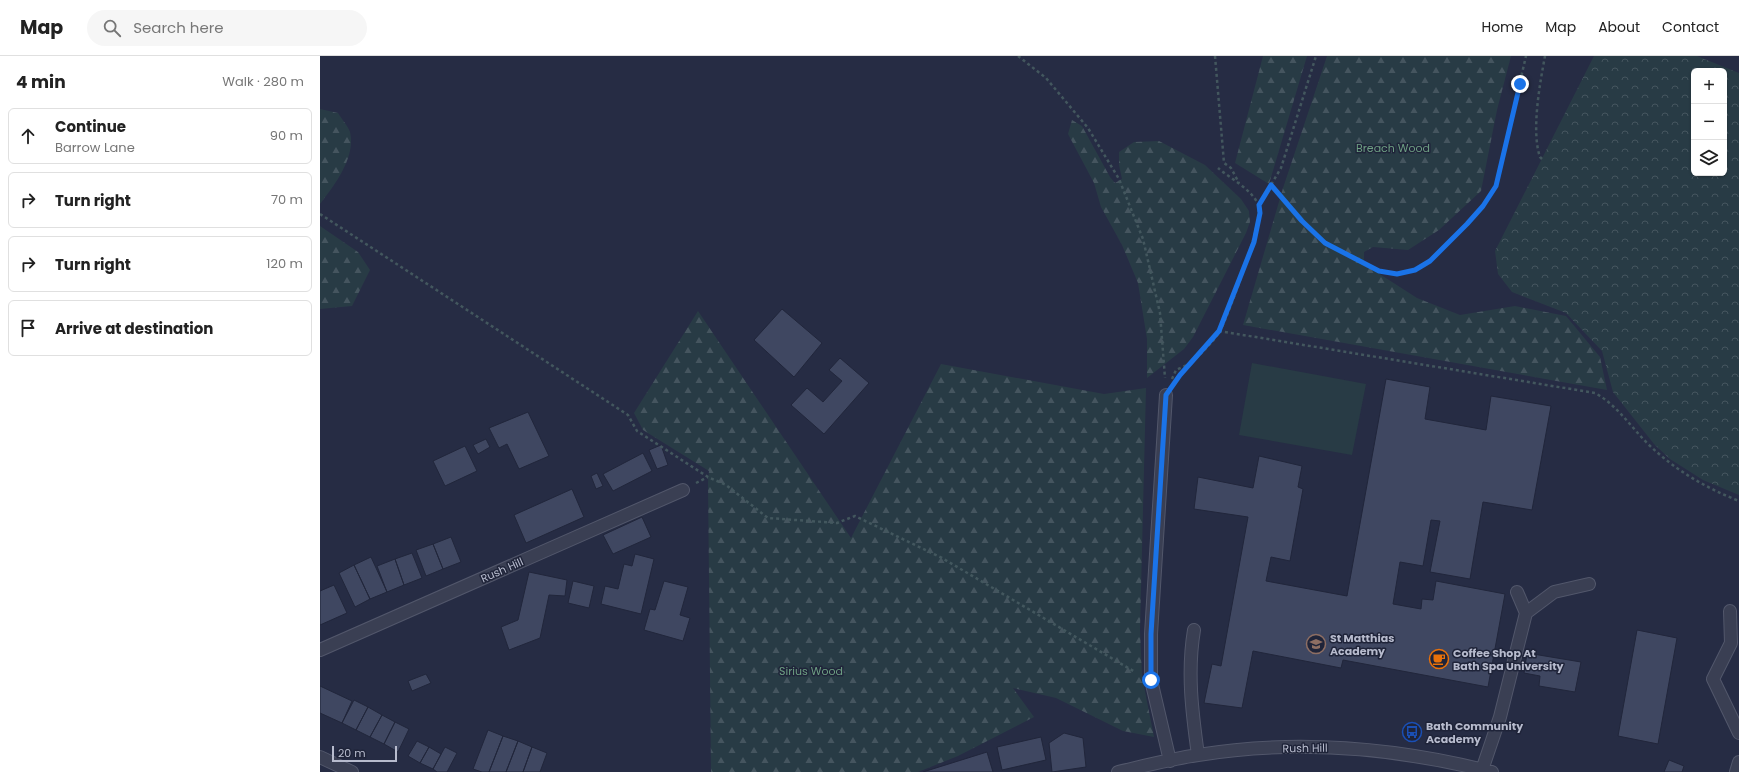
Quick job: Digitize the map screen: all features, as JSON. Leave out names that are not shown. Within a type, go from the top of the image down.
[{"type":"street","points":[[1166,395],[1151,634],[1151,680],[1170,760]]},
{"type":"street","name":"Rush Hill","points":[[320,650],[684,490]]},
{"type":"street","points":[[1526,613],[1554,592],[1589,584]]},
{"type":"street","points":[[1487,771],[1526,613],[1517,592]]},
{"type":"street","points":[[1730,611],[1731,643],[1713,679],[1739,733]]},
{"type":"street","points":[[1194,630],[1190,655],[1190,701],[1198,755]]},
{"type":"street","name":"Rush Hill","points":[[1118,772],[1198,755],[1270,748],[1337,748],[1397,753],[1487,771]]},
{"type":"street","points":[[320,757],[352,772]]},
{"type":"street","points":[[1736,772],[1739,762]]},
{"type":"path","points":[[1018,56],[1046,78],[1088,128],[1119,179],[1143,239],[1160,313],[1166,395]]},
{"type":"path","points":[[1215,56],[1224,163],[1231,168],[1240,185]]},
{"type":"path","points":[[1259,205],[1281,168],[1316,56]]},
{"type":"path","points":[[1271,185],[1302,221],[1325,243],[1379,271],[1397,274],[1415,270],[1430,261],[1467,224],[1483,206],[1496,186],[1526,56]]},
{"type":"path","points":[[1542,159],[1537,148],[1537,130],[1539,86],[1545,56]]},
{"type":"path","points":[[1166,395],[1219,331],[1254,242],[1260,213],[1259,205],[1240,185],[1218,168]]},
{"type":"path","points":[[320,214],[628,414],[637,431],[708,477],[726,485],[768,518],[837,523],[855,516],[942,558],[1151,680]]},
{"type":"path","points":[[1219,331],[1594,393],[1608,401],[1647,443],[1672,466],[1715,491],[1739,500]]},
{"type":"path","points":[[1166,395],[1176,370],[1191,363]]},
{"type":"green space","points":[[1263,56],[1307,56],[1269,184],[1235,163]]},
{"type":"green space","name":"Breach Wood","points":[[1327,56],[1511,56],[1497,110],[1481,191],[1439,230],[1408,250],[1373,247],[1364,252],[1364,264],[1417,298],[1460,315],[1515,306],[1566,316],[1600,357],[1607,390],[1243,325],[1283,188]]},
{"type":"green space","points":[[1594,56],[1697,56],[1727,68],[1691,68],[1691,176],[1727,176],[1727,68],[1739,73],[1739,495],[1703,480],[1670,459],[1654,444],[1613,392],[1602,351],[1566,313],[1512,292],[1498,274],[1495,251]]},
{"type":"green space","points":[[320,109],[338,113],[350,132],[351,141],[350,151],[343,170],[320,204]]},
{"type":"green space","points":[[1072,120],[1082,126],[1110,177],[1115,183],[1122,179],[1119,165],[1119,152],[1134,142],[1159,141],[1205,165],[1241,199],[1249,211],[1250,222],[1246,233],[1193,337],[1184,349],[1147,378],[1147,339],[1138,283],[1122,245],[1101,207],[1094,183],[1068,134]]},
{"type":"green space","points":[[320,226],[358,252],[370,270],[352,306],[320,309]]},
{"type":"green space","name":"Sirius Wood","points":[[698,311],[851,538],[941,364],[1104,394],[1146,388],[1140,630],[1142,676],[1154,737],[1123,731],[1056,698],[1013,688],[1034,717],[958,756],[918,772],[711,772],[709,471],[643,430],[634,413]]},
{"type":"green space","points":[[1252,363],[1366,384],[1352,455],[1239,435]]},
{"type":"building","points":[[782,309],[822,343],[794,377],[754,340]]},
{"type":"building","points":[[840,358],[869,383],[824,434],[791,405],[807,388],[823,402],[842,381],[829,370]]},
{"type":"building","points":[[1386,379],[1430,387],[1425,419],[1486,430],[1491,396],[1551,406],[1532,510],[1483,502],[1470,579],[1430,572],[1440,521],[1431,520],[1423,566],[1400,562],[1393,604],[1421,609],[1422,599],[1433,600],[1436,581],[1505,594],[1488,687],[1343,660],[1341,668],[1253,651],[1242,708],[1204,703],[1212,664],[1221,666],[1248,517],[1194,509],[1198,477],[1253,488],[1259,456],[1302,466],[1298,487],[1303,489],[1290,561],[1271,557],[1266,581],[1347,596]]},
{"type":"building","points":[[528,412],[549,456],[519,469],[507,444],[499,448],[489,428]]},
{"type":"building","points":[[486,439],[490,447],[478,454],[473,445]]},
{"type":"building","points":[[661,445],[668,465],[657,469],[649,450]]},
{"type":"building","points":[[465,446],[477,471],[445,486],[433,461]]},
{"type":"building","points":[[643,453],[652,471],[613,491],[603,474]]},
{"type":"building","points":[[597,473],[603,486],[596,489],[591,476]]},
{"type":"building","points":[[572,489],[584,517],[526,543],[514,515]]},
{"type":"building","points":[[642,517],[651,537],[613,554],[603,535]]},
{"type":"building","points":[[451,537],[461,562],[443,569],[433,544]]},
{"type":"building","points":[[433,544],[443,569],[426,576],[416,550]]},
{"type":"building","points":[[412,553],[422,578],[404,585],[395,559]]},
{"type":"building","points":[[635,554],[654,559],[641,614],[601,604],[605,586],[618,589],[624,564],[632,566]]},
{"type":"building","points":[[371,557],[387,592],[370,599],[354,565]]},
{"type":"building","points":[[395,559],[404,585],[387,592],[377,566]]},
{"type":"building","points":[[354,565],[370,599],[355,607],[339,573]]},
{"type":"building","points":[[529,572],[567,580],[565,596],[549,595],[540,638],[509,650],[501,627],[518,620]]},
{"type":"building","points":[[573,581],[594,586],[589,608],[568,603]]},
{"type":"building","points":[[664,581],[688,587],[680,615],[690,618],[683,641],[644,630],[650,609],[655,610]]},
{"type":"building","points":[[334,585],[347,613],[320,625],[320,591]]},
{"type":"building","points":[[1637,630],[1677,638],[1658,744],[1618,736]]},
{"type":"building","points":[[1527,653],[1581,662],[1575,692],[1539,686],[1540,676],[1524,673]]},
{"type":"building","points":[[426,674],[431,683],[412,691],[408,681]]},
{"type":"building","points":[[320,686],[352,701],[342,723],[320,713]]},
{"type":"building","points":[[354,700],[368,707],[356,730],[342,723]]},
{"type":"building","points":[[368,707],[382,715],[370,737],[356,730]]},
{"type":"building","points":[[382,715],[395,722],[384,744],[370,737]]},
{"type":"building","points":[[395,722],[409,729],[398,752],[384,744]]},
{"type":"building","points":[[488,730],[503,736],[489,772],[482,772],[473,769]]},
{"type":"building","points":[[1064,733],[1083,738],[1086,767],[1052,772],[1049,743]]},
{"type":"building","points":[[503,736],[518,741],[506,772],[489,772]]},
{"type":"building","points":[[1041,737],[1046,760],[1002,770],[997,747]]},
{"type":"building","points":[[417,741],[429,747],[420,763],[408,756]]},
{"type":"building","points":[[518,741],[532,747],[523,772],[506,772]]},
{"type":"building","points":[[429,747],[441,754],[433,769],[420,763]]},
{"type":"building","points":[[445,747],[457,753],[447,772],[437,772],[433,769]]},
{"type":"building","points":[[532,747],[547,753],[540,772],[523,772]]},
{"type":"building","points":[[987,752],[993,772],[923,772]]},
{"type":"building","points":[[1669,760],[1684,766],[1682,772],[1664,772]]},
{"type":"place","name":"St Matthias Academy","points":[[1316,644]]},
{"type":"place","name":"Coffee Shop At Bath Spa University","points":[[1439,659]]},
{"type":"place","name":"Bath Community Academy","points":[[1412,732]]},
{"type":"route","points":[[1151,680],[1151,634],[1166,395],[1180,375],[1219,331],[1254,242],[1260,213],[1259,205],[1271,185],[1302,221],[1325,243],[1379,271],[1397,274],[1415,270],[1430,261],[1467,224],[1483,206],[1496,186],[1520,84]]}]
